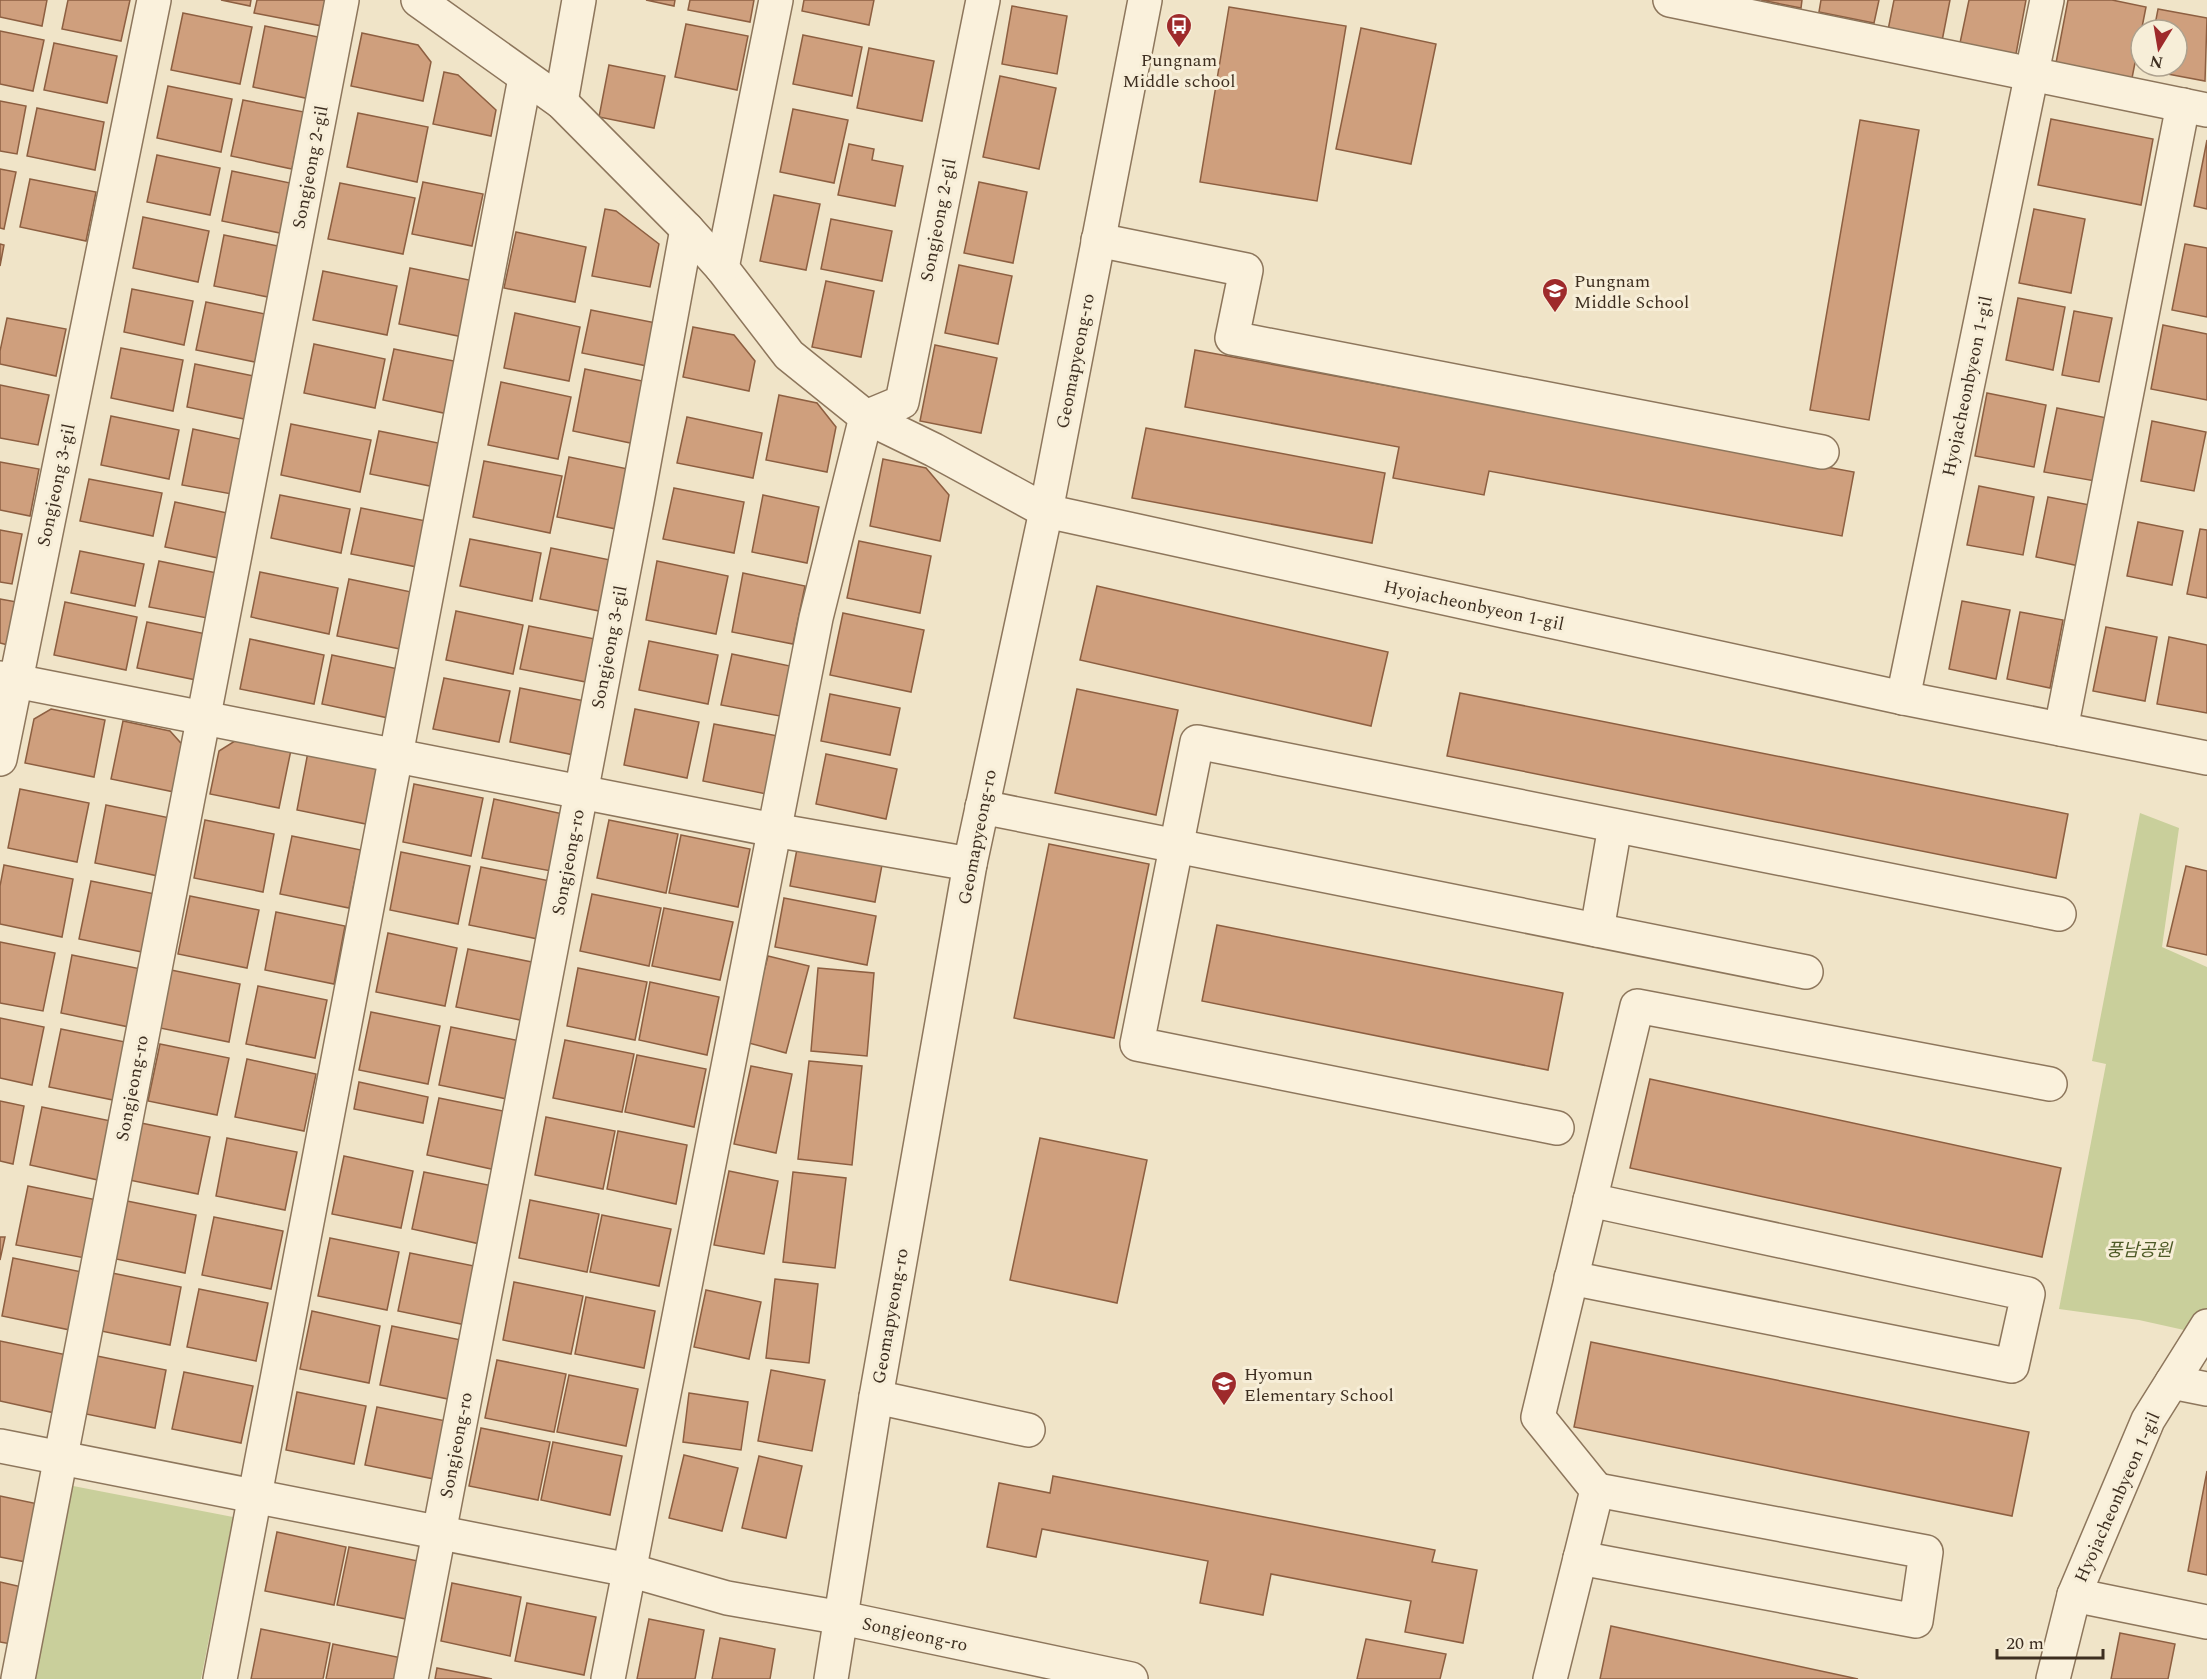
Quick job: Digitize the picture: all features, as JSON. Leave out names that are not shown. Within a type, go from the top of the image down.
[{"type":"street","name":"Songjeong 3-gil","points":[[8,679],[95,289],[154,0]]},
{"type":"street","name":"Songjeong 2-gil","points":[[204,718],[342,0]]},
{"type":"street","points":[[418,0],[561,102],[687,229],[722,268],[789,355],[866,417],[934,450],[1046,511]]},
{"type":"street","points":[[561,102],[579,0]]},
{"type":"street","points":[[722,268],[776,0]]},
{"type":"street","name":"Songjeong 2-gil","points":[[866,417],[902,402],[983,0]]},
{"type":"street","name":"Geomapyeong-ro","points":[[831,1679],[876,1397],[970,864],[1046,511],[1145,0]]},
{"type":"street","points":[[1670,0],[2195,107],[2061,729]]},
{"type":"street","name":"Hyojacheonbyeon 1-gil","points":[[1903,698],[2047,0]]},
{"type":"street","points":[[220,1679],[525,78]]},
{"type":"street","name":"Songjeong 3-gil","points":[[581,792],[687,229]]},
{"type":"street","points":[[1098,240],[1246,270],[1232,338],[1822,452]]},
{"type":"street","points":[[608,1679],[816,618],[866,417]]},
{"type":"street","name":"Hyojacheonbyeon 1-gil","points":[[1046,511],[1903,698],[2207,758]]},
{"type":"street","points":[[0,759],[8,679],[774,830],[970,864]]},
{"type":"street","name":"Songjeong-ro","points":[[18,1679],[204,718]]},
{"type":"street","points":[[1557,1128],[1137,1044],[1197,742],[2059,914]]},
{"type":"street","name":"Songjeong-ro","points":[[411,1679],[581,792]]},
{"type":"street","points":[[982,807],[1806,972]]},
{"type":"street","points":[[1597,930],[1615,826]]},
{"type":"street","points":[[1580,1558],[1916,1621],[1926,1552],[1597,1490],[1538,1417],[1636,1006],[2050,1084]]},
{"type":"street","points":[[1571,1278],[2012,1366],[2028,1294],[1590,1200]]},
{"type":"street","name":"Hyojacheonbyeon 1-gil","points":[[2053,1679],[2074,1595],[2148,1420],[2207,1326]]},
{"type":"street","points":[[2172,1382],[2207,1389]]},
{"type":"street","points":[[876,1397],[1028,1430]]},
{"type":"street","name":"Songjeong-ro","points":[[0,1446],[629,1570],[727,1598],[842,1618],[1131,1679]]},
{"type":"street","points":[[1550,1679],[1597,1490]]},
{"type":"street","points":[[2074,1595],[2207,1622]]},
{"type":"green space","name":"풍남공원","points":[[2140,813],[2179,828],[2162,947],[2207,967],[2207,1326],[2202,1334],[2139,1320],[2059,1309],[2106,1064],[2092,1061]]},
{"type":"green space","points":[[68,1485],[233,1517],[201,1679],[31,1679]]},
{"type":"building","points":[[0,0],[47,0],[42,26],[0,17]]},
{"type":"building","points":[[68,0],[130,0],[121,41],[62,29]]},
{"type":"building","points":[[221,0],[251,0],[250,6]]},
{"type":"building","points":[[257,0],[327,0],[322,26],[254,13]]},
{"type":"building","points":[[646,0],[675,0],[674,6]]},
{"type":"building","points":[[690,0],[754,0],[750,22],[688,10]]},
{"type":"building","points":[[804,0],[874,0],[869,25],[802,11]]},
{"type":"building","points":[[1761,0],[1802,0],[1801,8]]},
{"type":"building","points":[[1821,0],[1879,0],[1874,23],[1819,12]]},
{"type":"building","points":[[1894,0],[1950,0],[1942,41],[1888,30]]},
{"type":"building","points":[[1969,0],[2026,0],[2016,54],[1960,43]]},
{"type":"building","points":[[2068,0],[2112,0],[2146,7],[2144,18],[2129,18],[2129,77],[2056,63]]},
{"type":"building","points":[[1012,6],[1067,16],[1057,74],[1002,64]]},
{"type":"building","points":[[1229,7],[1346,26],[1317,201],[1200,182]]},
{"type":"building","points":[[2158,9],[2207,18],[2205,81],[2189,78],[2189,18],[2156,18]]},
{"type":"building","points":[[183,13],[252,27],[240,84],[171,70]]},
{"type":"building","points":[[686,24],[748,36],[737,90],[675,77]]},
{"type":"building","points":[[265,26],[323,38],[310,99],[253,87]]},
{"type":"building","points":[[1361,28],[1436,44],[1411,164],[1336,149]]},
{"type":"building","points":[[0,31],[44,40],[33,91],[0,84]]},
{"type":"building","points":[[362,33],[418,45],[431,62],[423,101],[351,86]]},
{"type":"building","points":[[803,35],[862,47],[852,96],[793,84]]},
{"type":"building","points":[[54,43],[117,56],[107,103],[44,90]]},
{"type":"building","points":[[869,48],[934,61],[922,121],[857,108]]},
{"type":"building","points":[[609,65],[665,76],[654,128],[599,117]]},
{"type":"building","points":[[444,72],[458,75],[496,110],[491,136],[433,124]]},
{"type":"building","points":[[1000,76],[1056,88],[1039,169],[983,157]]},
{"type":"building","points":[[168,86],[232,99],[221,152],[157,138]]},
{"type":"building","points":[[243,100],[304,112],[292,169],[231,156]]},
{"type":"building","points":[[0,101],[26,106],[17,154],[0,151]]},
{"type":"building","points":[[37,108],[104,122],[95,170],[27,156]]},
{"type":"building","points":[[793,109],[848,120],[834,183],[780,172]]},
{"type":"building","points":[[358,113],[428,127],[417,182],[347,167]]},
{"type":"building","points":[[2051,119],[2153,139],[2141,205],[2038,185]]},
{"type":"building","points":[[1860,120],[1919,130],[1869,420],[1810,410]]},
{"type":"building","points":[[2207,140],[2207,209],[2194,206]]},
{"type":"building","points":[[849,144],[874,149],[872,160],[903,166],[895,206],[838,195]]},
{"type":"building","points":[[157,155],[220,168],[210,215],[147,202]]},
{"type":"building","points":[[0,169],[16,172],[4,229],[0,228]]},
{"type":"building","points":[[232,171],[290,183],[280,233],[222,221]]},
{"type":"building","points":[[30,179],[96,192],[86,241],[20,227]]},
{"type":"building","points":[[423,182],[483,194],[472,246],[412,234]]},
{"type":"building","points":[[979,182],[1027,192],[1013,263],[964,253]]},
{"type":"building","points":[[340,183],[415,198],[403,254],[328,239]]},
{"type":"building","points":[[774,195],[820,204],[806,270],[760,261]]},
{"type":"building","points":[[605,209],[616,211],[659,244],[650,287],[592,276]]},
{"type":"building","points":[[2034,209],[2085,219],[2071,293],[2019,283]]},
{"type":"building","points":[[143,217],[209,231],[198,282],[133,268]]},
{"type":"building","points":[[831,219],[892,231],[882,281],[821,269]]},
{"type":"building","points":[[516,232],[586,247],[575,302],[504,288]]},
{"type":"building","points":[[224,235],[278,246],[268,297],[214,286]]},
{"type":"building","points":[[0,244],[4,245],[0,266]]},
{"type":"building","points":[[2185,244],[2207,248],[2207,317],[2172,310]]},
{"type":"building","points":[[959,265],[1012,276],[998,344],[945,333]]},
{"type":"building","points":[[410,268],[474,281],[463,337],[399,324]]},
{"type":"building","points":[[323,271],[397,286],[387,335],[313,320]]},
{"type":"building","points":[[826,281],[874,291],[861,357],[812,347]]},
{"type":"building","points":[[132,289],[193,301],[184,345],[124,332]]},
{"type":"building","points":[[2018,298],[2065,307],[2053,370],[2006,360]]},
{"type":"building","points":[[206,302],[265,314],[255,362],[196,350]]},
{"type":"building","points":[[591,310],[666,325],[657,368],[582,353]]},
{"type":"building","points":[[2074,311],[2112,318],[2099,382],[2062,375]]},
{"type":"building","points":[[515,313],[580,327],[569,381],[504,368]]},
{"type":"building","points":[[7,318],[66,329],[56,376],[0,364],[0,351]]},
{"type":"building","points":[[2163,325],[2207,334],[2207,400],[2151,389]]},
{"type":"building","points":[[693,327],[734,335],[755,361],[749,391],[683,377]]},
{"type":"building","points":[[314,344],[385,359],[375,408],[304,393]]},
{"type":"building","points":[[935,345],[997,358],[981,433],[920,421]]},
{"type":"building","points":[[121,348],[183,360],[173,411],[111,398]]},
{"type":"building","points":[[394,349],[459,362],[448,414],[383,400]]},
{"type":"building","points":[[1195,350],[1854,472],[1842,536],[1489,471],[1484,495],[1393,478],[1399,447],[1185,407]]},
{"type":"building","points":[[195,364],[258,377],[249,420],[187,407]]},
{"type":"building","points":[[585,369],[652,383],[640,445],[573,431]]},
{"type":"building","points":[[501,382],[571,397],[558,459],[488,445]]},
{"type":"building","points":[[0,385],[49,395],[38,445],[0,438]]},
{"type":"building","points":[[1987,393],[2046,405],[2034,467],[1975,456]]},
{"type":"building","points":[[779,395],[817,403],[836,427],[827,472],[766,460]]},
{"type":"building","points":[[2057,408],[2107,418],[2095,481],[2044,472]]},
{"type":"building","points":[[111,416],[179,430],[169,479],[101,465]]},
{"type":"building","points":[[687,417],[762,433],[753,478],[677,463]]},
{"type":"building","points":[[2152,421],[2206,432],[2194,491],[2141,481]]},
{"type":"building","points":[[291,424],[371,440],[360,492],[281,475]]},
{"type":"building","points":[[1146,428],[1385,473],[1372,543],[1132,498]]},
{"type":"building","points":[[193,429],[249,441],[237,495],[182,485]]},
{"type":"building","points":[[379,431],[443,444],[435,487],[370,474]]},
{"type":"building","points":[[569,457],[628,469],[616,529],[557,517]]},
{"type":"building","points":[[883,459],[926,468],[949,495],[940,541],[870,526]]},
{"type":"building","points":[[484,461],[562,476],[550,533],[473,517]]},
{"type":"building","points":[[0,462],[39,469],[30,516],[0,510]]},
{"type":"building","points":[[89,479],[162,493],[153,536],[80,521]]},
{"type":"building","points":[[1979,486],[2034,497],[2023,555],[1967,545]]},
{"type":"building","points":[[674,488],[744,502],[734,553],[663,539]]},
{"type":"building","points":[[280,495],[350,509],[341,553],[271,538]]},
{"type":"building","points":[[763,495],[819,507],[807,563],[752,552]]},
{"type":"building","points":[[2048,497],[2095,506],[2084,567],[2036,557]]},
{"type":"building","points":[[175,502],[232,514],[223,559],[165,547]]},
{"type":"building","points":[[361,508],[426,521],[417,567],[351,554]]},
{"type":"building","points":[[2138,522],[2183,531],[2172,585],[2127,576]]},
{"type":"building","points":[[2200,529],[2207,530],[2207,598],[2187,594]]},
{"type":"building","points":[[0,530],[22,534],[12,584],[0,582]]},
{"type":"building","points":[[470,539],[541,553],[532,601],[460,586]]},
{"type":"building","points":[[859,541],[931,556],[920,613],[847,598]]},
{"type":"building","points":[[551,548],[615,561],[604,612],[540,599]]},
{"type":"building","points":[[80,551],[144,564],[135,606],[71,593]]},
{"type":"building","points":[[159,561],[217,573],[207,618],[149,607]]},
{"type":"building","points":[[657,561],[728,576],[716,634],[646,620]]},
{"type":"building","points":[[260,572],[338,588],[329,634],[251,617]]},
{"type":"building","points":[[743,573],[805,586],[793,644],[732,632]]},
{"type":"building","points":[[349,579],[416,593],[405,650],[337,636]]},
{"type":"building","points":[[1097,586],[1388,652],[1371,726],[1080,660]]},
{"type":"building","points":[[0,599],[17,602],[8,645],[0,643]]},
{"type":"building","points":[[1962,601],[2010,610],[1996,679],[1949,669]]},
{"type":"building","points":[[65,602],[137,617],[126,670],[54,655]]},
{"type":"building","points":[[456,611],[523,625],[513,674],[446,660]]},
{"type":"building","points":[[2020,612],[2063,620],[2050,688],[2007,679]]},
{"type":"building","points":[[843,613],[924,630],[911,692],[830,675]]},
{"type":"building","points":[[147,622],[216,636],[206,682],[137,668]]},
{"type":"building","points":[[529,626],[600,640],[591,683],[520,669]]},
{"type":"building","points":[[2106,627],[2157,637],[2145,701],[2093,691]]},
{"type":"building","points":[[2169,637],[2207,645],[2207,713],[2157,704]]},
{"type":"building","points":[[250,639],[324,655],[314,704],[240,689]]},
{"type":"building","points":[[649,641],[718,655],[708,704],[639,690]]},
{"type":"building","points":[[732,654],[790,666],[780,716],[721,705]]},
{"type":"building","points":[[332,655],[403,670],[393,719],[322,704]]},
{"type":"building","points":[[444,678],[510,691],[499,742],[433,729]]},
{"type":"building","points":[[520,688],[585,701],[574,755],[510,742]]},
{"type":"building","points":[[1077,689],[1178,710],[1156,815],[1055,793]]},
{"type":"building","points":[[1460,693],[2068,814],[2056,878],[1447,756]]},
{"type":"building","points":[[830,694],[900,708],[890,755],[821,741]]},
{"type":"building","points":[[51,709],[105,720],[94,777],[25,763],[34,719]]},
{"type":"building","points":[[635,709],[699,722],[687,778],[624,765]]},
{"type":"building","points":[[123,721],[170,731],[188,751],[179,793],[111,779]]},
{"type":"building","points":[[714,724],[778,736],[766,794],[703,781]]},
{"type":"building","points":[[238,739],[291,750],[279,808],[210,794],[219,751]]},
{"type":"building","points":[[308,752],[377,766],[366,824],[297,810]]},
{"type":"building","points":[[826,754],[897,769],[886,819],[816,804]]},
{"type":"building","points":[[414,784],[483,798],[471,856],[403,842]]},
{"type":"building","points":[[20,789],[89,803],[77,862],[8,848]]},
{"type":"building","points":[[494,799],[563,814],[551,871],[482,858]]},
{"type":"building","points":[[106,805],[175,819],[163,877],[95,863]]},
{"type":"building","points":[[205,820],[274,834],[263,892],[194,878]]},
{"type":"building","points":[[609,820],[678,834],[666,893],[597,878]]},
{"type":"building","points":[[681,835],[750,849],[738,907],[669,893]]},
{"type":"building","points":[[292,836],[361,850],[349,908],[280,894]]},
{"type":"building","points":[[1049,844],[1149,864],[1114,1038],[1014,1018]]},
{"type":"building","points":[[797,849],[882,865],[875,902],[790,886]]},
{"type":"building","points":[[401,852],[470,866],[458,924],[390,910]]},
{"type":"building","points":[[4,865],[73,879],[62,937],[0,924],[0,886]]},
{"type":"building","points":[[2186,866],[2207,871],[2207,955],[2167,946]]},
{"type":"building","points":[[481,867],[550,881],[538,939],[469,925]]},
{"type":"building","points":[[91,881],[160,895],[147,953],[79,939]]},
{"type":"building","points":[[592,894],[661,908],[649,966],[580,951]]},
{"type":"building","points":[[190,896],[259,910],[247,968],[178,954]]},
{"type":"building","points":[[784,898],[876,916],[867,965],[775,947]]},
{"type":"building","points":[[664,908],[733,922],[720,980],[652,966]]},
{"type":"building","points":[[276,912],[345,926],[334,984],[265,970]]},
{"type":"building","points":[[1217,925],[1563,993],[1548,1070],[1202,1001]]},
{"type":"building","points":[[388,933],[457,948],[445,1006],[376,992]]},
{"type":"building","points":[[0,942],[55,953],[43,1011],[0,1003]]},
{"type":"building","points":[[468,949],[537,963],[525,1021],[456,1007]]},
{"type":"building","points":[[72,955],[141,969],[129,1027],[61,1013]]},
{"type":"building","points":[[768,956],[809,966],[786,1053],[745,1042]]},
{"type":"building","points":[[578,968],[647,982],[635,1040],[567,1026]]},
{"type":"building","points":[[818,968],[874,973],[867,1056],[811,1051]]},
{"type":"building","points":[[171,970],[240,984],[229,1042],[160,1028]]},
{"type":"building","points":[[650,982],[719,997],[707,1055],[639,1040]]},
{"type":"building","points":[[258,986],[327,1000],[315,1058],[246,1044]]},
{"type":"building","points":[[371,1012],[440,1026],[428,1084],[359,1070]]},
{"type":"building","points":[[0,1018],[44,1027],[32,1085],[0,1078]]},
{"type":"building","points":[[451,1027],[520,1041],[507,1099],[439,1085]]},
{"type":"building","points":[[61,1029],[130,1043],[118,1101],[49,1087]]},
{"type":"building","points":[[565,1040],[634,1054],[622,1112],[553,1098]]},
{"type":"building","points":[[160,1044],[229,1058],[217,1115],[148,1101]]},
{"type":"building","points":[[637,1055],[706,1069],[694,1127],[625,1112]]},
{"type":"building","points":[[247,1059],[316,1074],[304,1131],[235,1117]]},
{"type":"building","points":[[809,1061],[862,1066],[852,1165],[798,1159]]},
{"type":"building","points":[[751,1066],[792,1074],[776,1153],[734,1144]]},
{"type":"building","points":[[1650,1079],[2061,1168],[2042,1257],[1630,1168]]},
{"type":"building","points":[[359,1082],[428,1097],[423,1123],[354,1109]]},
{"type":"building","points":[[439,1098],[508,1112],[496,1170],[427,1155]]},
{"type":"building","points":[[0,1101],[24,1106],[13,1164],[0,1161]]},
{"type":"building","points":[[42,1107],[111,1121],[98,1180],[30,1165]]},
{"type":"building","points":[[546,1117],[615,1131],[603,1189],[535,1175]]},
{"type":"building","points":[[141,1123],[210,1137],[198,1194],[129,1180]]},
{"type":"building","points":[[618,1131],[687,1145],[676,1204],[607,1189]]},
{"type":"building","points":[[227,1138],[297,1152],[285,1210],[216,1196]]},
{"type":"building","points":[[1040,1138],[1147,1160],[1117,1303],[1010,1280]]},
{"type":"building","points":[[344,1156],[413,1171],[401,1228],[332,1214]]},
{"type":"building","points":[[729,1171],[778,1181],[764,1254],[714,1245]]},
{"type":"building","points":[[424,1172],[493,1186],[480,1244],[412,1229]]},
{"type":"building","points":[[793,1172],[846,1178],[835,1268],[783,1262]]},
{"type":"building","points":[[28,1186],[97,1200],[85,1258],[16,1245]]},
{"type":"building","points":[[530,1200],[599,1214],[587,1272],[519,1258]]},
{"type":"building","points":[[127,1201],[196,1215],[185,1273],[116,1259]]},
{"type":"building","points":[[602,1215],[671,1229],[659,1286],[590,1272]]},
{"type":"building","points":[[214,1217],[283,1231],[271,1289],[202,1275]]},
{"type":"building","points":[[0,1237],[5,1237],[0,1260]]},
{"type":"building","points":[[330,1238],[399,1252],[387,1310],[318,1296]]},
{"type":"building","points":[[410,1253],[479,1267],[466,1325],[398,1311]]},
{"type":"building","points":[[13,1258],[82,1272],[70,1330],[2,1316]]},
{"type":"building","points":[[112,1273],[181,1287],[170,1345],[101,1331]]},
{"type":"building","points":[[775,1279],[818,1284],[809,1363],[766,1358]]},
{"type":"building","points":[[514,1282],[583,1296],[571,1354],[503,1340]]},
{"type":"building","points":[[199,1289],[268,1303],[256,1361],[187,1347]]},
{"type":"building","points":[[706,1290],[761,1302],[749,1359],[694,1347]]},
{"type":"building","points":[[586,1297],[655,1311],[644,1368],[575,1354]]},
{"type":"building","points":[[312,1311],[380,1326],[369,1383],[300,1369]]},
{"type":"building","points":[[392,1326],[461,1340],[448,1399],[380,1385]]},
{"type":"building","points":[[0,1341],[67,1355],[55,1413],[0,1401]]},
{"type":"building","points":[[1591,1342],[2029,1432],[2012,1516],[1574,1427]]},
{"type":"building","points":[[97,1356],[166,1370],[155,1428],[86,1414]]},
{"type":"building","points":[[497,1360],[566,1374],[554,1432],[485,1418]]},
{"type":"building","points":[[771,1370],[825,1380],[812,1451],[758,1441]]},
{"type":"building","points":[[184,1372],[253,1386],[241,1443],[172,1429]]},
{"type":"building","points":[[569,1375],[638,1389],[626,1446],[557,1432]]},
{"type":"building","points":[[297,1392],[366,1406],[354,1464],[286,1450]]},
{"type":"building","points":[[689,1393],[748,1402],[741,1450],[683,1442]]},
{"type":"building","points":[[377,1407],[446,1421],[434,1479],[365,1465]]},
{"type":"building","points":[[481,1428],[550,1442],[538,1500],[469,1486]]},
{"type":"building","points":[[553,1442],[622,1456],[610,1515],[541,1500]]},
{"type":"building","points":[[684,1455],[738,1468],[722,1531],[669,1518]]},
{"type":"building","points":[[759,1456],[802,1466],[786,1538],[742,1528]]},
{"type":"building","points":[[2207,1471],[2207,1575],[2188,1571]]},
{"type":"building","points":[[1053,1476],[1435,1550],[1432,1562],[1477,1570],[1463,1643],[1405,1632],[1411,1601],[1271,1574],[1263,1615],[1200,1603],[1208,1561],[1042,1529],[1036,1557],[987,1547],[999,1483],[1050,1493]]},
{"type":"building","points":[[0,1496],[38,1504],[26,1562],[0,1557]]},
{"type":"building","points":[[277,1532],[346,1547],[334,1605],[265,1591]]},
{"type":"building","points":[[349,1547],[418,1561],[406,1619],[337,1605]]},
{"type":"building","points":[[0,1582],[22,1587],[11,1644],[0,1642]]},
{"type":"building","points":[[452,1583],[521,1597],[510,1656],[441,1641]]},
{"type":"building","points":[[527,1603],[596,1617],[584,1675],[515,1661]]},
{"type":"building","points":[[649,1619],[704,1630],[695,1679],[637,1679]]},
{"type":"building","points":[[1611,1626],[1858,1679],[1600,1679]]},
{"type":"building","points":[[261,1629],[330,1643],[323,1679],[251,1679]]},
{"type":"building","points":[[2120,1633],[2175,1644],[2168,1679],[2111,1679]]},
{"type":"building","points":[[720,1638],[775,1649],[770,1679],[712,1679]]},
{"type":"building","points":[[1366,1639],[1446,1654],[1440,1679],[1357,1679]]},
{"type":"building","points":[[333,1644],[402,1658],[397,1679],[326,1679]]},
{"type":"building","points":[[437,1668],[492,1679],[435,1679]]},
{"type":"place","name":"Pungnam Middle school","points":[[1179,49]]},
{"type":"place","name":"Pungnam Middle School","points":[[1555,314]]},
{"type":"place","name":"Hyomun Elementary School","points":[[1224,1407]]}]
